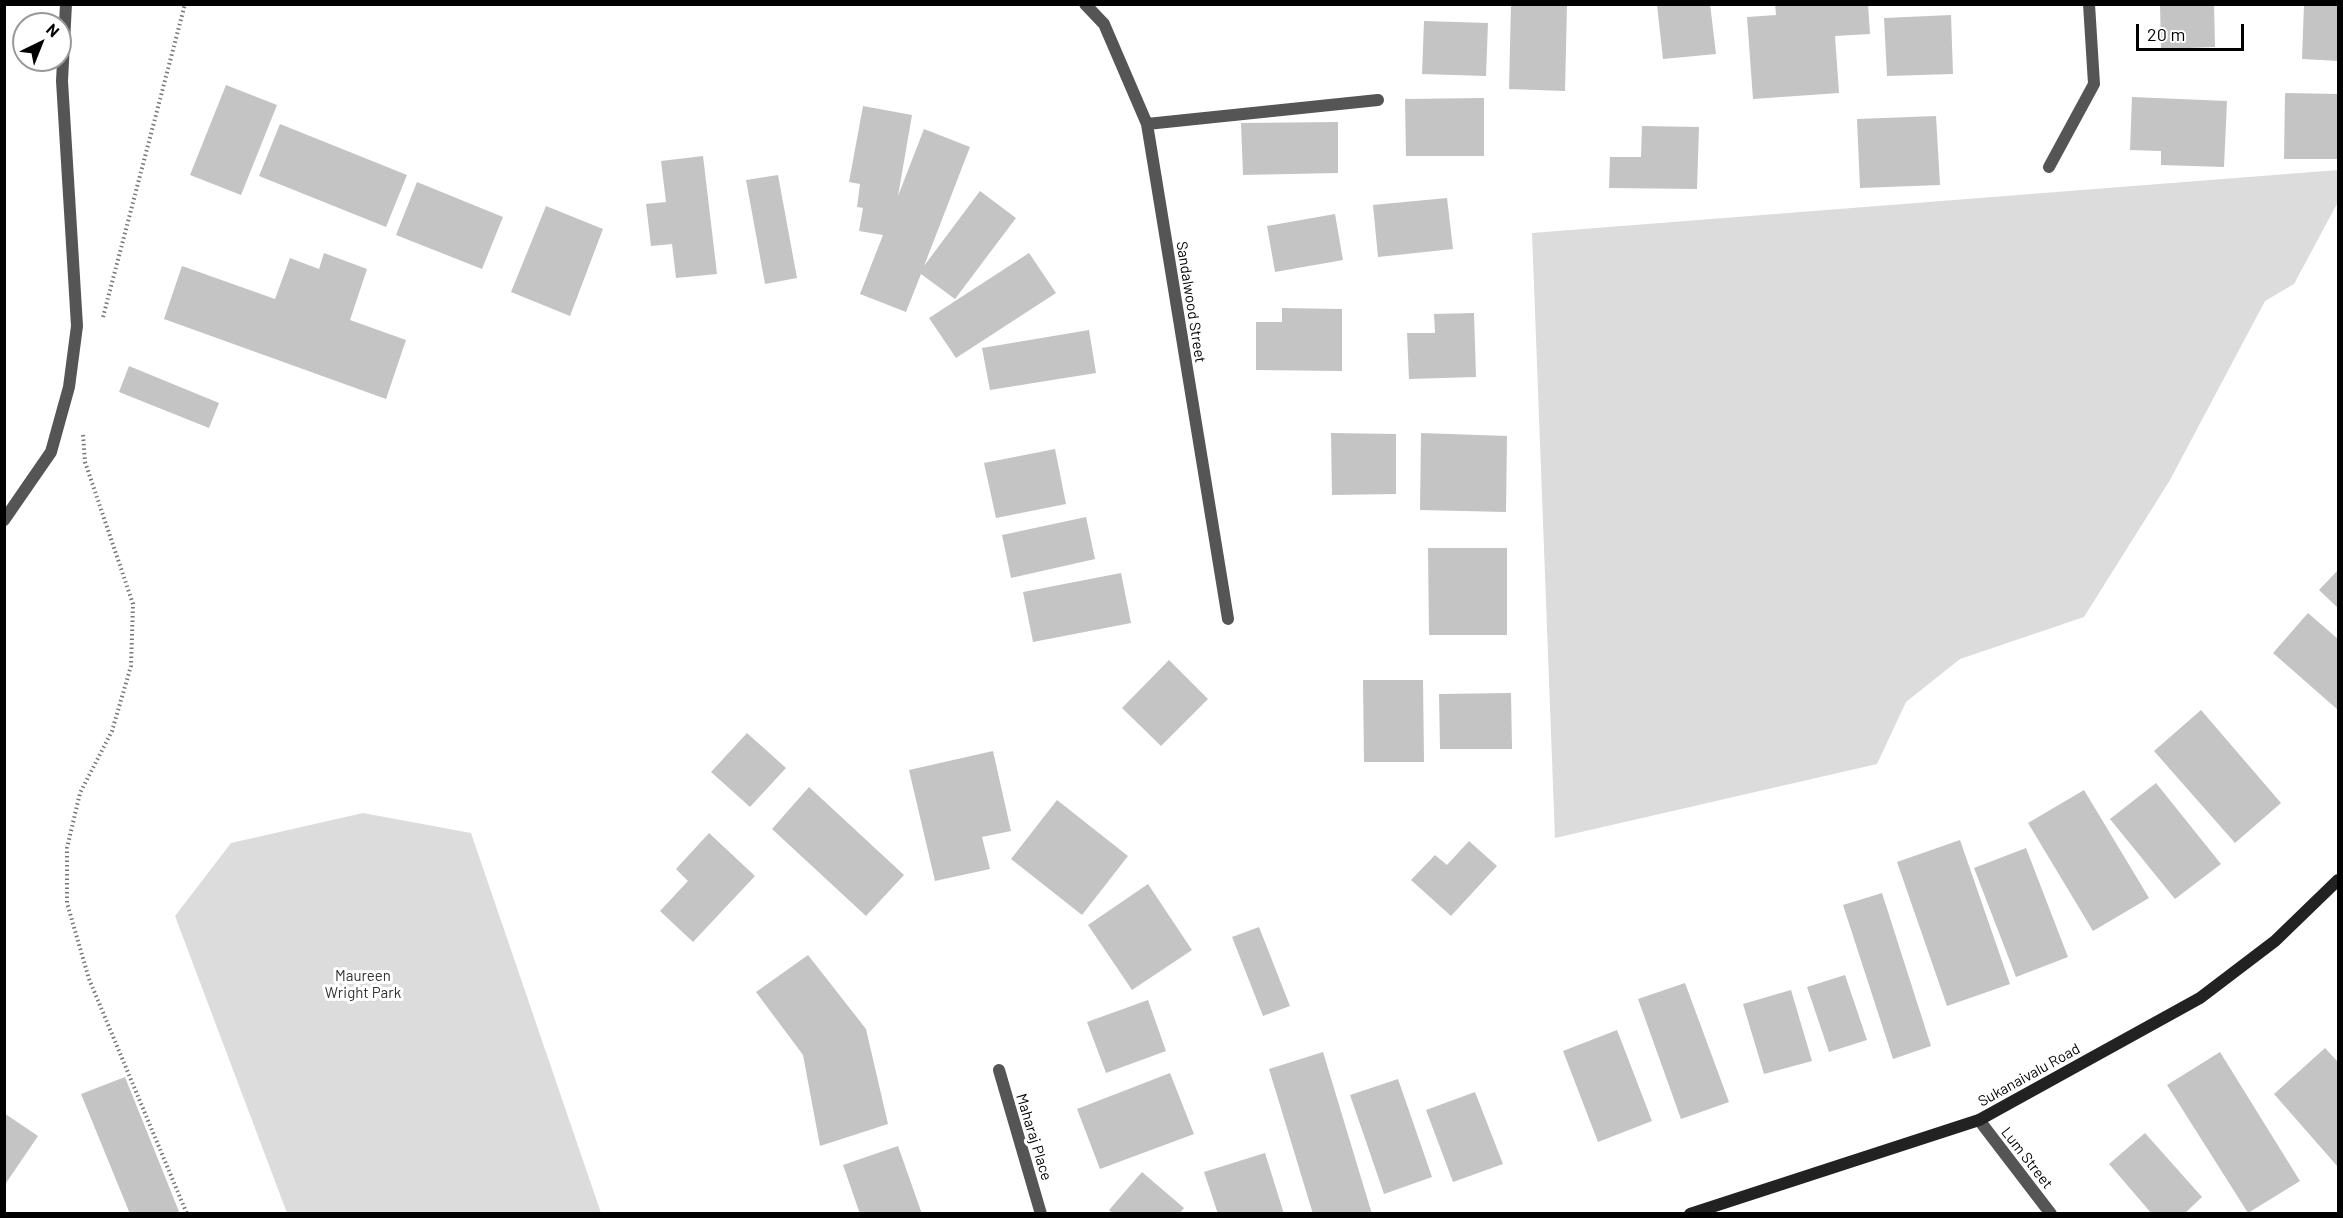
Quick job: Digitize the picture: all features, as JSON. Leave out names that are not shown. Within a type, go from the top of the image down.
[{"type":"main road","name":"Sukanaivalu Road","points":[[1690,1214],[1979,1120],[2200,998],[2275,941],[2338,880]]},
{"type":"street","points":[[4,520],[51,452],[69,387],[76,336],[62,81],[66,4]]},
{"type":"street","name":"Sandalwood Street","points":[[1085,4],[1104,24],[1147,124],[1228,620]]},
{"type":"street","points":[[2049,167],[2094,84],[2089,4]]},
{"type":"street","points":[[1147,124],[1378,100]]},
{"type":"street","name":"Maharaj Place","points":[[999,1070],[1041,1214]]},
{"type":"street","name":"Lum Street","points":[[1979,1120],[2051,1214]]},
{"type":"path","points":[[101,322],[185,4]]},
{"type":"path","points":[[82,429],[85,462],[134,604],[131,666],[112,731],[80,793],[67,848],[68,903],[89,979],[187,1214]]},
{"type":"green space","points":[[2338,170],[2338,202],[2294,284],[2265,301],[2170,480],[2084,617],[1960,659],[1906,702],[1877,764],[1555,838],[1532,233]]},
{"type":"green space","name":"Maureen Wright Park","points":[[363,813],[471,833],[601,1213],[287,1213],[175,916],[231,843]]},
{"type":"building","points":[[1511,4],[1567,5],[1565,91],[1509,89]]},
{"type":"building","points":[[1710,4],[1716,54],[1663,59],[1657,5]]},
{"type":"building","points":[[1775,4],[1868,4],[1870,34],[1835,36],[1839,93],[1753,99],[1747,17],[1776,15]]},
{"type":"building","points":[[2160,4],[2214,4],[2215,47],[2161,49]]},
{"type":"building","points":[[2304,4],[2338,4],[2338,61],[2302,59]]},
{"type":"building","points":[[1951,15],[1953,74],[1887,76],[1884,18]]},
{"type":"building","points":[[1424,21],[1488,23],[1486,76],[1422,74]]},
{"type":"building","points":[[226,85],[277,105],[241,195],[190,175]]},
{"type":"building","points":[[2285,93],[2338,94],[2338,159],[2284,159]]},
{"type":"building","points":[[2132,97],[2227,101],[2224,167],[2161,165],[2161,151],[2130,150]]},
{"type":"building","points":[[1484,98],[1484,156],[1406,156],[1405,99]]},
{"type":"building","points":[[863,106],[912,115],[898,196],[924,129],[970,147],[924,266],[980,191],[1016,218],[955,299],[921,274],[906,312],[860,294],[883,235],[859,231],[863,208],[857,207],[860,184],[849,182]]},
{"type":"building","points":[[1936,116],[1940,185],[1860,188],[1857,119]]},
{"type":"building","points":[[1338,122],[1338,173],[1243,175],[1241,123]]},
{"type":"building","points":[[280,124],[407,175],[386,227],[259,176]]},
{"type":"building","points":[[1642,126],[1699,127],[1697,189],[1609,188],[1610,157],[1641,157]]},
{"type":"building","points":[[703,156],[717,274],[676,278],[672,244],[651,246],[646,204],[666,202],[661,161]]},
{"type":"building","points":[[778,175],[797,278],[765,284],[746,180]]},
{"type":"building","points":[[417,182],[503,217],[482,269],[396,235]]},
{"type":"building","points":[[1447,198],[1453,249],[1378,257],[1373,205]]},
{"type":"building","points":[[546,206],[603,229],[570,316],[511,292]]},
{"type":"building","points":[[1335,214],[1343,260],[1275,272],[1267,226]]},
{"type":"building","points":[[324,253],[367,269],[350,320],[406,340],[386,399],[164,319],[182,266],[275,299],[290,258],[319,269]]},
{"type":"building","points":[[1029,253],[1056,293],[956,358],[929,318]]},
{"type":"building","points":[[1282,308],[1342,309],[1342,371],[1256,370],[1256,322],[1282,322]]},
{"type":"building","points":[[1474,313],[1476,377],[1409,379],[1407,333],[1435,333],[1434,314]]},
{"type":"building","points":[[1089,330],[1096,373],[990,390],[982,348]]},
{"type":"building","points":[[129,366],[219,403],[209,428],[119,392]]},
{"type":"building","points":[[1331,433],[1396,434],[1396,494],[1332,495]]},
{"type":"building","points":[[1421,433],[1507,436],[1506,512],[1420,510]]},
{"type":"building","points":[[1055,449],[1066,504],[996,518],[984,463]]},
{"type":"building","points":[[1086,517],[1095,559],[1011,578],[1002,535]]},
{"type":"building","points":[[1428,548],[1507,548],[1507,635],[1429,635]]},
{"type":"building","points":[[2338,570],[2338,608],[2319,590]]},
{"type":"building","points":[[1121,573],[1131,623],[1033,642],[1023,592]]},
{"type":"building","points":[[2308,613],[2338,639],[2338,710],[2273,653]]},
{"type":"building","points":[[1169,660],[1208,699],[1161,746],[1122,708]]},
{"type":"building","points":[[1363,680],[1423,680],[1424,762],[1364,762]]},
{"type":"building","points":[[1511,693],[1512,749],[1440,749],[1439,694]]},
{"type":"building","points":[[2201,710],[2281,803],[2235,843],[2154,751]]},
{"type":"building","points":[[747,733],[786,768],[750,807],[711,772]]},
{"type":"building","points":[[993,751],[1011,831],[982,837],[990,869],[935,881],[909,770]]},
{"type":"building","points":[[2156,783],[2221,864],[2175,899],[2110,819]]},
{"type":"building","points":[[809,787],[904,875],[866,916],[772,829]]},
{"type":"building","points":[[2084,790],[2149,898],[2093,931],[2028,823]]},
{"type":"building","points":[[1057,800],[1128,856],[1082,915],[1011,859]]},
{"type":"building","points":[[709,833],[755,876],[693,942],[660,911],[688,881],[676,869]]},
{"type":"building","points":[[1960,840],[2010,984],[1947,1006],[1897,862]]},
{"type":"building","points":[[1469,841],[1497,866],[1451,916],[1411,880],[1435,855],[1447,865]]},
{"type":"building","points":[[2026,848],[2068,957],[2016,977],[1974,868]]},
{"type":"building","points":[[1148,884],[1192,950],[1132,990],[1088,925]]},
{"type":"building","points":[[1882,893],[1931,1046],[1893,1059],[1843,905]]},
{"type":"building","points":[[1259,927],[1290,1006],[1263,1016],[1232,937]]},
{"type":"building","points":[[808,955],[866,1029],[888,1124],[820,1146],[803,1055],[756,992]]},
{"type":"building","points":[[1845,975],[1867,1040],[1829,1052],[1807,987]]},
{"type":"building","points":[[1685,983],[1729,1102],[1681,1119],[1638,999]]},
{"type":"building","points":[[1791,990],[1812,1061],[1764,1074],[1743,1004]]},
{"type":"building","points":[[1148,1000],[1166,1051],[1106,1073],[1087,1022]]},
{"type":"building","points":[[1617,1030],[1652,1121],[1598,1142],[1563,1051]]},
{"type":"building","points":[[2325,1048],[2338,1062],[2338,1167],[2274,1094]]},
{"type":"building","points":[[1323,1052],[1372,1214],[1313,1214],[1269,1069]]},
{"type":"building","points":[[2220,1052],[2300,1181],[2248,1213],[2167,1085]]},
{"type":"building","points":[[1170,1073],[1194,1134],[1100,1169],[1077,1109]]},
{"type":"building","points":[[125,1077],[180,1214],[130,1214],[81,1094]]},
{"type":"building","points":[[1398,1079],[1432,1177],[1384,1194],[1350,1095]]},
{"type":"building","points":[[1475,1092],[1503,1164],[1453,1182],[1426,1110]]},
{"type":"building","points":[[4,1113],[38,1136],[4,1186]]},
{"type":"building","points":[[2145,1133],[2202,1197],[2184,1214],[2152,1214],[2109,1164]]},
{"type":"building","points":[[898,1146],[922,1214],[860,1214],[843,1165]]},
{"type":"building","points":[[1265,1153],[1284,1214],[1218,1214],[1204,1172]]},
{"type":"building","points":[[1142,1172],[1184,1208],[1179,1214],[1113,1214],[1109,1210]]}]
